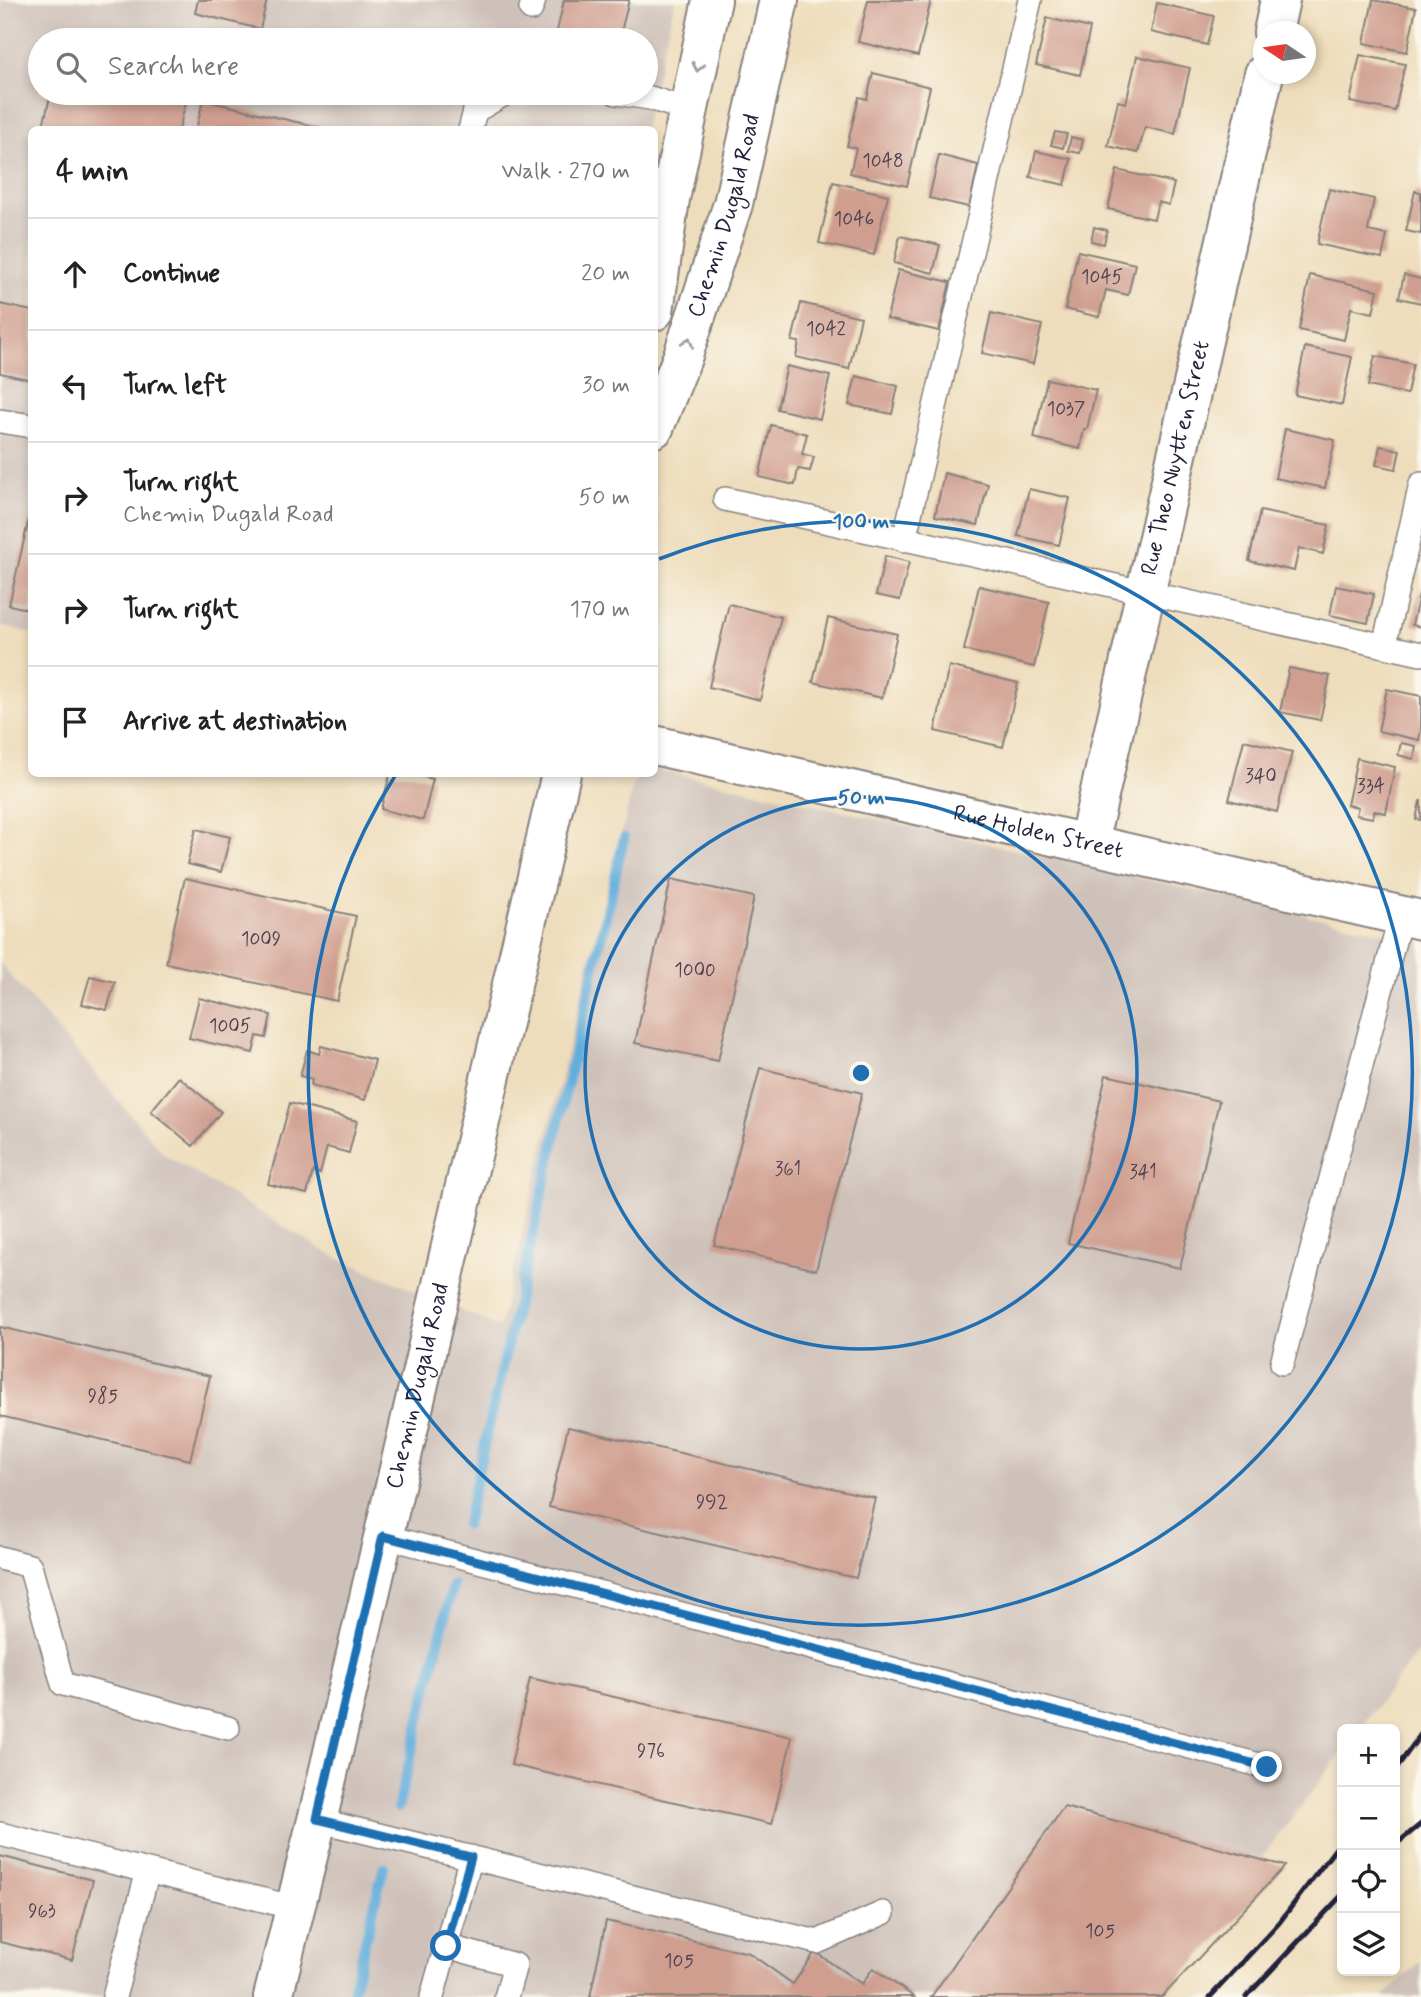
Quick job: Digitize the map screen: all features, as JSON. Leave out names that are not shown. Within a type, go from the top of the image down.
[{"type":"street","name":"Chemin Dugald Road","points":[[658,275],[670,199],[712,0]]},
{"type":"street","name":"Chemin Dugald Road","points":[[658,418],[682,358],[733,204],[779,0]]},
{"type":"street","points":[[1275,21],[1280,0]]},
{"type":"street","name":"Rue Theo Nuytten Street","points":[[1088,844],[1262,84]]},
{"type":"street","name":"Rue Holden Street","points":[[658,746],[1411,918]]},
{"type":"street","name":"Chemin Dugald Road","points":[[273,1997],[560,777]]},
{"type":"lane","points":[[904,540],[1030,0]]},
{"type":"lane","points":[[658,101],[688,110]]},
{"type":"lane","points":[[471,126],[474,111],[485,105]]},
{"type":"lane","points":[[0,421],[28,425]]},
{"type":"lane","points":[[1384,646],[1421,484]]},
{"type":"lane","points":[[725,499],[1421,654]]},
{"type":"lane","points":[[1282,1363],[1411,918]]},
{"type":"lane","points":[[383,1536],[1267,1767]]},
{"type":"lane","points":[[0,1559],[30,1566],[63,1684],[228,1728]]},
{"type":"lane","points":[[317,1819],[817,1942],[883,1913]]},
{"type":"lane","points":[[0,1834],[295,1908]]},
{"type":"lane","points":[[432,1997],[471,1857]]},
{"type":"lane","points":[[114,1997],[148,1871]]},
{"type":"lane","points":[[446,1946],[515,1965],[506,1997]]},
{"type":"shaded area","points":[[0,0],[675,0],[658,71],[658,28],[28,28],[28,105],[650,105],[645,126],[28,126],[28,632],[0,625]]},
{"type":"shaded area","points":[[658,770],[1421,941],[1421,1648],[1363,1724],[1337,1724],[1337,1759],[1156,1997],[0,1997],[0,963],[165,1155],[331,1255],[499,1327],[635,777],[658,777]]},
{"type":"shaded area","points":[[1421,1961],[1421,1997],[1383,1997]]},
{"type":"building","points":[[198,0],[267,0],[260,28],[195,13]]},
{"type":"building","points":[[564,0],[629,0],[622,28],[558,28]]},
{"type":"building","points":[[868,0],[931,0],[918,56],[858,42]]},
{"type":"building","points":[[1373,0],[1416,8],[1407,52],[1364,43]]},
{"type":"building","points":[[1157,3],[1214,16],[1207,45],[1151,32]]},
{"type":"building","points":[[1047,18],[1090,28],[1080,75],[1036,65]]},
{"type":"building","points":[[1360,55],[1405,64],[1395,111],[1350,102]]},
{"type":"building","points":[[1137,56],[1190,68],[1175,134],[1145,127],[1138,153],[1108,146],[1118,101],[1126,103]]},
{"type":"building","points":[[873,73],[930,87],[907,186],[850,173],[856,148],[847,146],[859,97],[867,99]]},
{"type":"building","points":[[48,105],[185,105],[180,126],[43,126]]},
{"type":"building","points":[[202,105],[224,105],[314,126],[197,126]]},
{"type":"building","points":[[1055,132],[1067,134],[1063,148],[1051,145]]},
{"type":"building","points":[[1071,137],[1083,140],[1080,153],[1068,151]]},
{"type":"building","points":[[1036,151],[1071,159],[1065,185],[1030,177]]},
{"type":"building","points":[[939,155],[978,165],[969,207],[929,198]]},
{"type":"building","points":[[1117,170],[1174,183],[1169,205],[1158,202],[1154,219],[1108,209]]},
{"type":"building","points":[[833,182],[888,195],[874,255],[819,243]]},
{"type":"building","points":[[1329,189],[1374,199],[1368,231],[1387,235],[1382,258],[1317,244]]},
{"type":"building","points":[[1415,191],[1421,192],[1421,234],[1406,231]]},
{"type":"building","points":[[1094,227],[1107,230],[1104,244],[1091,241]]},
{"type":"building","points":[[900,236],[940,245],[933,273],[894,263]]},
{"type":"building","points":[[1078,251],[1135,264],[1128,295],[1106,290],[1099,317],[1065,309]]},
{"type":"building","points":[[898,270],[950,282],[939,331],[887,319]]},
{"type":"building","points":[[1310,275],[1378,290],[1373,313],[1351,308],[1344,340],[1299,330]]},
{"type":"building","points":[[1404,275],[1421,279],[1421,303],[1399,298]]},
{"type":"building","points":[[801,303],[861,317],[849,369],[796,357],[799,342],[792,341]]},
{"type":"building","points":[[0,304],[28,310],[28,379],[0,373]]},
{"type":"building","points":[[991,313],[1042,325],[1033,364],[982,353]]},
{"type":"building","points":[[1305,347],[1352,357],[1342,405],[1295,395]]},
{"type":"building","points":[[1375,356],[1413,364],[1407,394],[1368,386]]},
{"type":"building","points":[[787,366],[830,376],[820,419],[777,409]]},
{"type":"building","points":[[856,376],[898,386],[892,414],[849,405]]},
{"type":"building","points":[[1047,379],[1096,390],[1080,449],[1034,438]]},
{"type":"building","points":[[771,425],[807,434],[802,454],[814,457],[810,471],[798,469],[795,485],[759,477]]},
{"type":"building","points":[[1285,429],[1335,440],[1325,488],[1275,478]]},
{"type":"building","points":[[1380,446],[1400,450],[1396,469],[1376,465]]},
{"type":"building","points":[[944,473],[988,484],[978,525],[935,516]]},
{"type":"building","points":[[1029,489],[1070,498],[1059,545],[1018,536]]},
{"type":"building","points":[[1260,511],[1329,525],[1323,554],[1299,548],[1294,571],[1249,561]]},
{"type":"building","points":[[28,523],[28,609],[9,605]]},
{"type":"building","points":[[885,556],[909,562],[900,600],[876,595]]},
{"type":"building","points":[[979,586],[1049,602],[1034,667],[964,650]]},
{"type":"building","points":[[1336,586],[1374,594],[1368,623],[1330,615]]},
{"type":"building","points":[[1421,590],[1421,627],[1412,625]]},
{"type":"building","points":[[729,604],[781,617],[760,700],[709,687]]},
{"type":"building","points":[[828,618],[897,634],[882,698],[813,682]]},
{"type":"building","points":[[949,666],[1018,683],[1003,747],[935,731]]},
{"type":"building","points":[[1289,668],[1330,676],[1320,720],[1280,712]]},
{"type":"building","points":[[1387,689],[1421,696],[1419,740],[1378,731]]},
{"type":"building","points":[[1244,740],[1292,752],[1277,812],[1229,800]]},
{"type":"building","points":[[1401,743],[1416,746],[1414,759],[1398,755]]},
{"type":"building","points":[[1357,758],[1395,767],[1386,813],[1374,811],[1373,818],[1356,815],[1358,807],[1347,805]]},
{"type":"building","points":[[389,777],[433,779],[423,820],[381,809]]},
{"type":"building","points":[[1421,801],[1421,820],[1416,819]]},
{"type":"building","points":[[196,829],[230,837],[221,872],[187,864]]},
{"type":"building","points":[[185,878],[356,916],[337,1001],[166,963]]},
{"type":"building","points":[[671,879],[754,897],[718,1061],[635,1043]]},
{"type":"building","points":[[90,976],[115,982],[107,1010],[82,1004]]},
{"type":"building","points":[[199,998],[271,1015],[266,1038],[257,1036],[253,1053],[189,1038]]},
{"type":"building","points":[[321,1046],[375,1060],[365,1100],[311,1085],[312,1079],[300,1076],[307,1050],[319,1054]]},
{"type":"building","points":[[760,1068],[862,1093],[816,1270],[714,1245]]},
{"type":"building","points":[[1106,1075],[1219,1101],[1180,1268],[1068,1243]]},
{"type":"building","points":[[179,1077],[221,1112],[193,1146],[151,1111]]},
{"type":"building","points":[[290,1103],[357,1121],[349,1153],[327,1147],[320,1174],[313,1171],[307,1194],[268,1184]]},
{"type":"building","points":[[0,1327],[210,1376],[190,1460],[0,1416]]},
{"type":"building","points":[[568,1427],[875,1498],[856,1578],[549,1507]]},
{"type":"building","points":[[530,1678],[792,1737],[772,1824],[511,1765]]},
{"type":"building","points":[[1064,1807],[1285,1866],[1162,1997],[931,1997]]},
{"type":"building","points":[[0,1856],[93,1880],[72,1960],[0,1942]]},
{"type":"building","points":[[606,1921],[749,1953],[793,1984],[815,1952],[862,1984],[873,1968],[914,1997],[590,1997]]},
{"type":"waterway","points":[[466,1525],[624,838]]},
{"type":"waterway","points":[[398,1808],[453,1585]]},
{"type":"waterway","points":[[351,1997],[384,1867]]},
{"type":"railway","points":[[1400,1763],[1421,1734]]},
{"type":"railway","points":[[1400,1841],[1421,1824]]},
{"type":"railway","points":[[1210,1997],[1279,1923],[1337,1847]]},
{"type":"railway","points":[[1246,1997],[1337,1900]]},
{"type":"route","points":[[446,1946],[471,1857],[317,1819],[383,1536],[1267,1767]]}]
